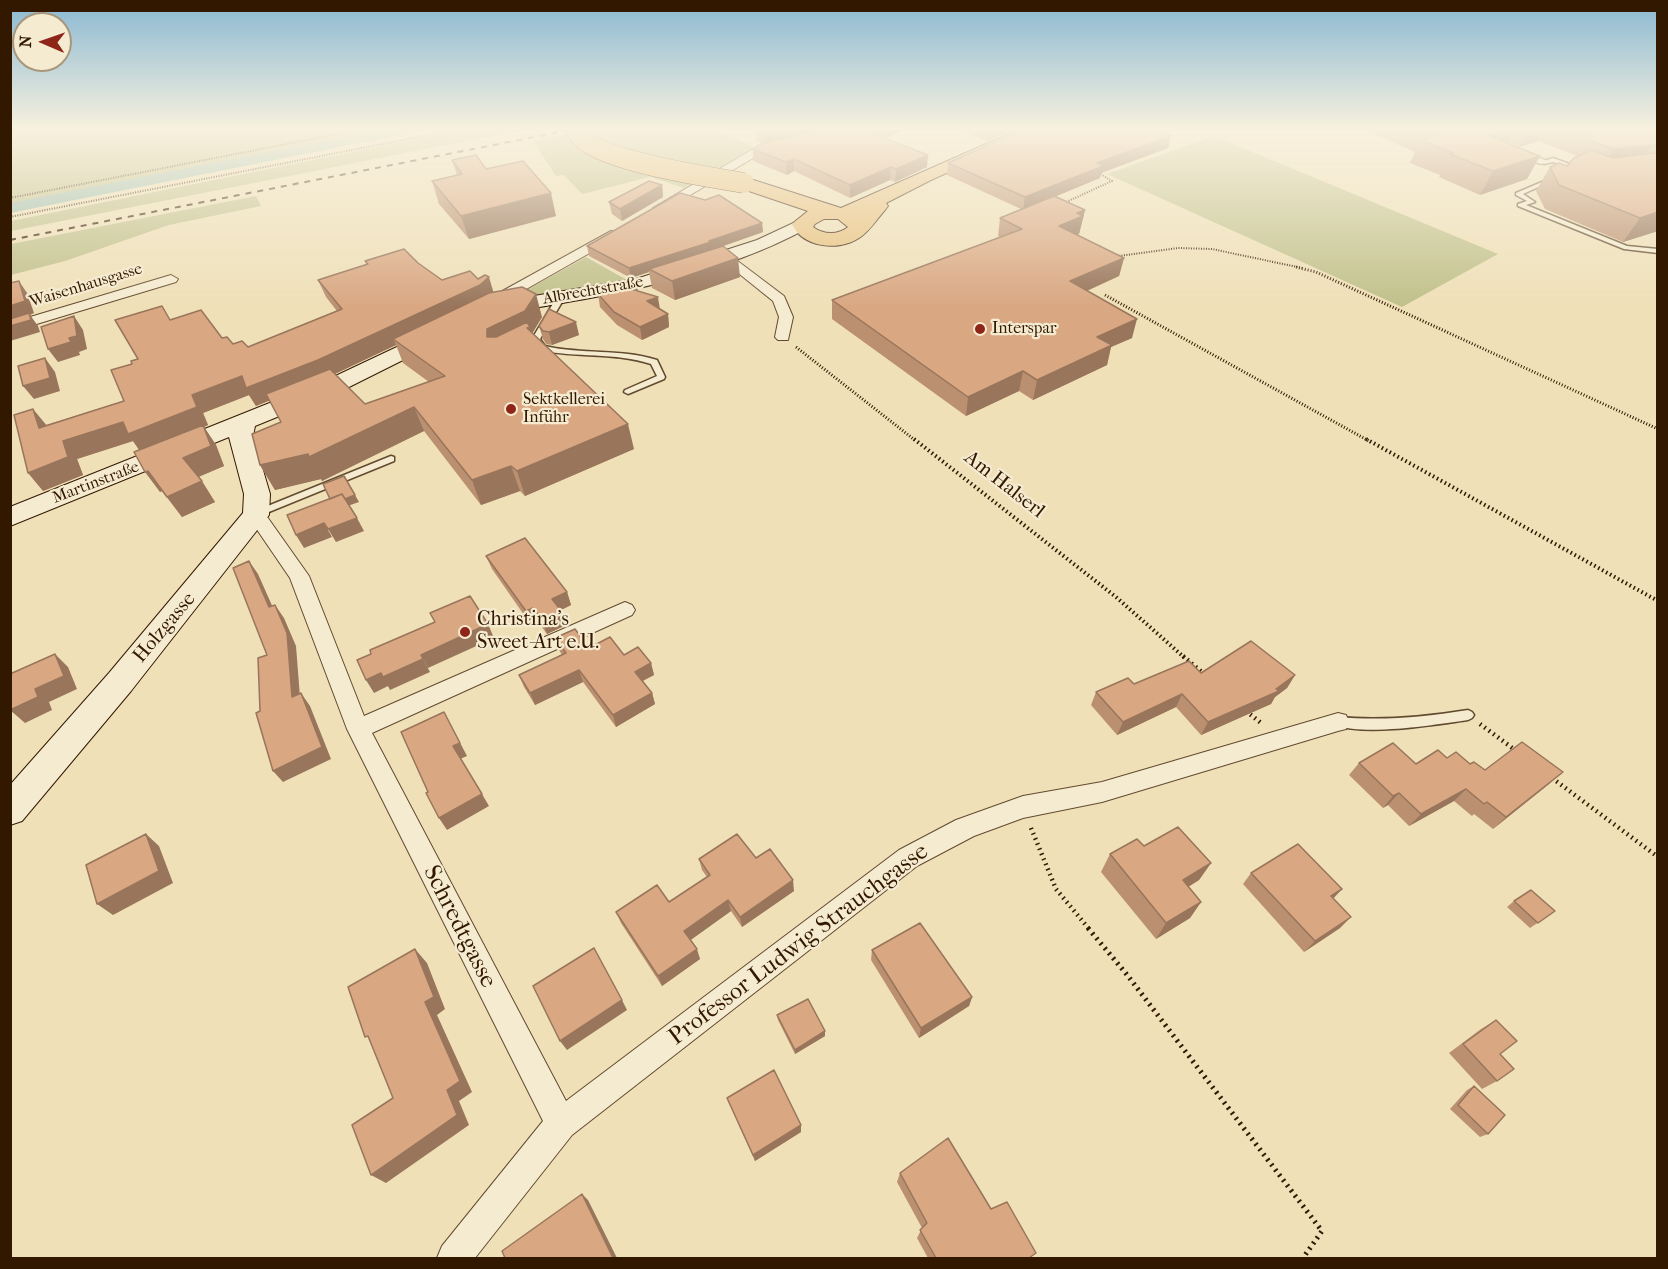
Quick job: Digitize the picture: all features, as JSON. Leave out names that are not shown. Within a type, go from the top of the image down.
[{"type":"main road","points":[[757,188],[844,217],[854,232],[847,236],[826,239],[807,233],[803,222],[767,192]]},
{"type":"main road","points":[[803,222],[818,214],[844,217],[902,188]]},
{"type":"main road","name":"Albrechtstraße","points":[[485,311],[639,285],[764,244],[803,222]]},
{"type":"main road","name":"Albrechtstraße","points":[[764,244],[826,239]]},
{"type":"main road","name":"Martinstraße","points":[[10,517],[334,385],[456,324]]},
{"type":"main road","points":[[244,423],[241,435],[257,494],[256,515]]},
{"type":"main road","name":"Holzgasse","points":[[10,810],[127,674],[256,515]]},
{"type":"street","points":[[644,216],[692,188]]},
{"type":"street","points":[[485,311],[502,297],[624,228]]},
{"type":"street","points":[[727,256],[778,299],[786,317],[783,337]]},
{"type":"street","name":"Waisenhausgasse","points":[[10,328],[171,279]]},
{"type":"street","name":"Schredtgasse","points":[[256,515],[299,576],[358,729],[561,1124]]},
{"type":"street","points":[[358,729],[625,610]]},
{"type":"street","name":"Professor Ludwig Strauchgasse","points":[[454,1258],[561,1124],[908,858],[965,828],[1023,807],[1102,792],[1277,738],[1338,722]]},
{"type":"lane","points":[[1532,188],[1518,194],[1532,201],[1520,204],[1626,248],[1658,251]]},
{"type":"lane","points":[[526,344],[536,339],[561,297]]},
{"type":"lane","points":[[536,339],[542,348],[559,353],[619,352],[654,362],[661,377],[628,392]]},
{"type":"lane","points":[[256,515],[391,459]]},
{"type":"lane","name":"Professor Ludwig Strauchgasse","points":[[1338,722],[1374,726],[1412,724],[1468,715]]},
{"type":"path","points":[[10,198],[60,188]]},
{"type":"path","points":[[10,217],[157,188]]},
{"type":"path","points":[[1056,206],[1096,188]]},
{"type":"path","points":[[1112,255],[1122,256],[1180,248],[1203,249],[1280,262],[1316,272],[1658,429]]},
{"type":"path","points":[[1105,296],[1658,601]]},
{"type":"path","name":"Am Halserl","points":[[783,337],[1116,597],[1206,675]]},
{"type":"path","points":[[1241,706],[1277,738]]},
{"type":"path","points":[[1468,715],[1525,758]]},
{"type":"path","points":[[1544,772],[1658,857]]},
{"type":"path","points":[[1023,807],[1056,889],[1128,976],[1322,1231],[1303,1258]]},
{"type":"green space","points":[[11,188],[102,188],[11,207]]},
{"type":"green space","points":[[173,188],[227,188],[11,231],[11,221]]},
{"type":"green space","points":[[577,188],[605,188],[582,194]]},
{"type":"green space","points":[[1139,188],[1340,188],[1498,254],[1402,307]]},
{"type":"green space","points":[[256,196],[261,206],[169,225],[65,261],[11,275],[11,244]]},
{"type":"green space","points":[[586,257],[627,280],[502,304]]},
{"type":"building","points":[[438,188],[547,188],[551,193],[461,216]]},
{"type":"building","points":[[635,188],[656,188],[620,209],[609,202]]},
{"type":"building","points":[[1005,188],[1047,188],[1025,197]]},
{"type":"building","points":[[1567,188],[1658,188],[1658,212],[1640,218]]},
{"type":"building","points":[[680,193],[705,200],[719,195],[762,223],[629,268],[587,246]]},
{"type":"building","name":"Interspar","points":[[1054,196],[1085,210],[1077,213],[1083,216],[1059,226],[1124,258],[1070,281],[1137,319],[1097,337],[1112,345],[1037,380],[1023,371],[968,397],[832,300],[1022,229],[1000,218]]},
{"type":"building","points":[[723,246],[738,258],[672,281],[649,269]]},
{"type":"building","points":[[404,249],[418,263],[442,280],[470,271],[478,279],[485,275],[489,277],[480,285],[318,360],[246,388],[242,376],[192,395],[197,407],[128,434],[123,422],[63,441],[68,457],[28,473],[14,415],[33,409],[39,428],[124,401],[111,370],[132,364],[131,361],[138,359],[115,320],[162,306],[170,320],[201,310],[222,338],[227,337],[233,344],[242,341],[248,347],[342,309],[318,280],[368,264],[365,261]]},
{"type":"building","points":[[19,281],[25,301],[10,306],[10,283]]},
{"type":"building","points":[[621,286],[658,297],[647,301],[668,314],[640,327],[614,312],[598,294]]},
{"type":"building","points":[[522,287],[536,294],[525,311],[487,329],[487,337],[496,337],[527,322],[530,327],[527,328],[628,424],[517,471],[511,466],[472,480],[414,407],[309,457],[308,454],[260,465],[252,434],[281,422],[266,394],[330,369],[365,404],[445,376],[393,339],[489,293]]},
{"type":"building","points":[[549,309],[576,322],[549,332],[543,331],[539,326]]},
{"type":"building","points":[[29,313],[31,320],[10,326],[10,319]]},
{"type":"building","points":[[74,316],[77,336],[69,338],[71,342],[48,349],[41,327]]},
{"type":"building","points":[[45,358],[50,378],[23,386],[18,366]]},
{"type":"building","points":[[203,425],[211,446],[183,458],[202,481],[167,497],[148,471],[145,472],[134,452]]},
{"type":"building","points":[[344,476],[355,495],[345,499],[342,494],[330,499],[323,484]]},
{"type":"building","points":[[342,494],[357,518],[328,529],[324,523],[296,535],[287,515]]},
{"type":"building","points":[[525,538],[567,592],[552,599],[562,612],[542,620],[533,608],[526,611],[486,556]]},
{"type":"building","points":[[249,561],[269,607],[275,605],[287,633],[292,697],[301,693],[322,747],[273,771],[256,713],[260,711],[258,658],[267,655],[233,568]]},
{"type":"building","points":[[470,596],[488,624],[421,655],[423,659],[383,677],[381,673],[366,680],[357,660],[371,654],[370,650],[435,622],[430,613]]},
{"type":"building","points":[[575,629],[589,648],[610,637],[624,655],[638,647],[651,663],[635,672],[652,693],[613,715],[579,670],[530,693],[519,675],[566,653],[555,638]]},
{"type":"building","points":[[1251,641],[1295,675],[1276,689],[1279,691],[1208,722],[1182,694],[1123,722],[1096,692],[1128,678],[1134,684],[1189,661],[1201,673]]},
{"type":"building","points":[[55,654],[64,676],[35,689],[38,697],[10,710],[10,674]]},
{"type":"building","points":[[444,712],[460,743],[453,746],[482,794],[439,818],[401,732]]},
{"type":"building","points":[[1522,742],[1563,772],[1506,817],[1487,802],[1484,804],[1466,789],[1421,814],[1399,793],[1393,796],[1359,763],[1393,743],[1416,764],[1438,750],[1447,758],[1456,752],[1470,764],[1474,762],[1485,770]]},
{"type":"building","points":[[1178,827],[1211,863],[1183,880],[1201,902],[1166,923],[1110,854],[1137,839],[1144,846]]},
{"type":"building","points":[[146,834],[159,871],[97,904],[86,865]]},
{"type":"building","points":[[737,834],[756,858],[770,849],[793,880],[740,917],[728,900],[684,931],[697,949],[658,976],[616,912],[657,885],[669,902],[710,875],[699,859]]},
{"type":"building","points":[[1298,844],[1342,889],[1331,896],[1351,917],[1315,941],[1251,873]]},
{"type":"building","points":[[1531,890],[1555,911],[1538,923],[1514,901]]},
{"type":"building","points":[[920,923],[972,997],[921,1028],[872,950]]},
{"type":"building","points":[[594,948],[622,1000],[560,1041],[533,986]]},
{"type":"building","points":[[415,949],[434,997],[425,1002],[460,1081],[447,1090],[457,1115],[371,1175],[352,1125],[393,1098],[368,1036],[365,1037],[348,987]]},
{"type":"building","points":[[808,999],[825,1031],[795,1050],[777,1015]]},
{"type":"building","points":[[1496,1020],[1517,1041],[1500,1054],[1514,1069],[1497,1081],[1463,1044]]},
{"type":"building","points":[[774,1070],[801,1125],[753,1155],[727,1098]]},
{"type":"building","points":[[1474,1086],[1505,1115],[1488,1134],[1458,1105]]},
{"type":"building","points":[[948,1138],[991,1209],[1007,1202],[1036,1253],[1029,1258],[936,1258],[920,1230],[927,1223],[900,1173]]},
{"type":"building","points":[[582,1194],[613,1258],[505,1258],[502,1251]]},
{"type":"waterway","points":[[10,208],[110,188]]},
{"type":"railway","points":[[10,240],[274,188]]},
{"type":"place","name":"Interspar","points":[[980,329]]},
{"type":"place","name":"Sektkellerei Inführ","points":[[511,409]]},
{"type":"place","name":"Christina's Sweet-Art e.U.","points":[[465,632]]}]
